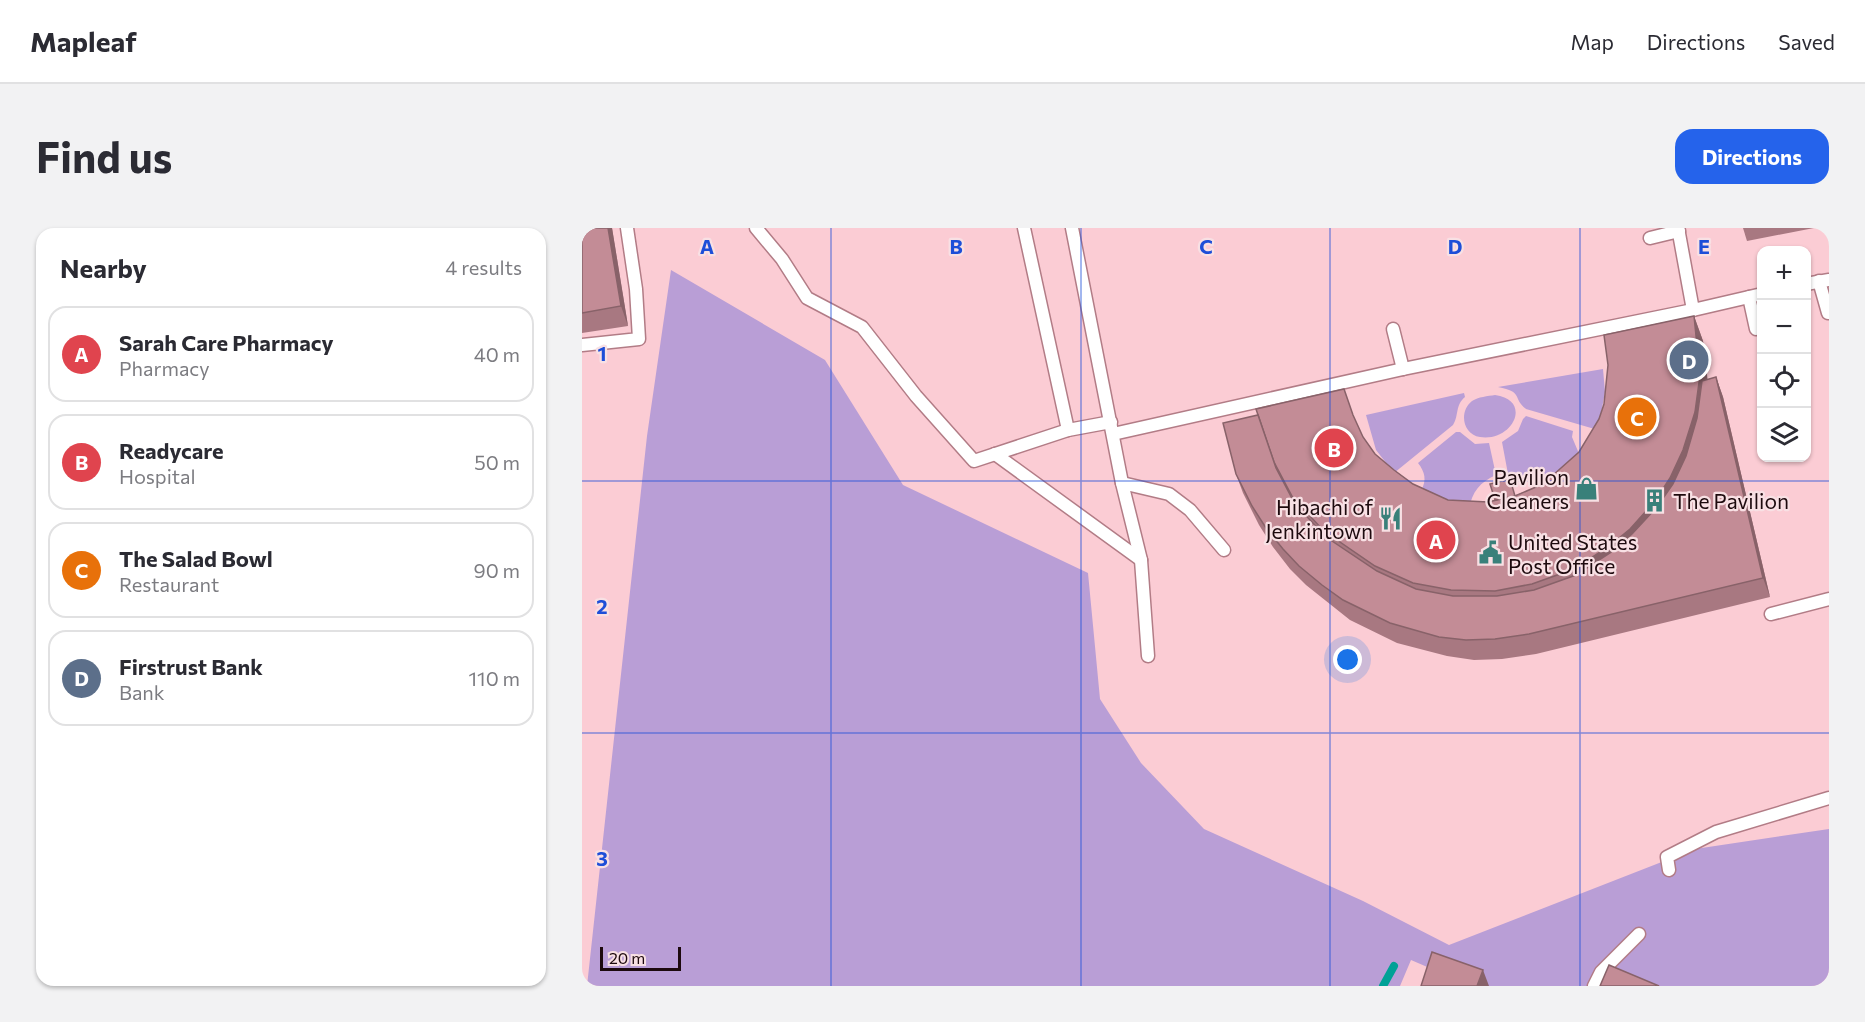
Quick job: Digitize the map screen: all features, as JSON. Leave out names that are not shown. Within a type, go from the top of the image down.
[{"type":"lane","points":[[582,345],[639,339],[636,290],[627,228]]},
{"type":"lane","points":[[756,228],[782,259],[807,298],[862,327],[916,396],[974,461],[1068,430],[1112,428],[1693,310],[1755,295],[1756,329]]},
{"type":"lane","points":[[1024,228],[1068,430]]},
{"type":"lane","points":[[1072,228],[1122,483],[1141,560],[1148,656]]},
{"type":"lane","points":[[1650,237],[1678,230],[1693,310]]},
{"type":"lane","points":[[1824,280],[1828,313]]},
{"type":"lane","points":[[1393,329],[1403,369]]},
{"type":"lane","points":[[995,454],[1141,560]]},
{"type":"lane","points":[[1122,483],[1169,494],[1190,510],[1224,549]]},
{"type":"lane","points":[[1771,614],[1829,599]]},
{"type":"lane","points":[[1669,870],[1666,857],[1716,832],[1829,798]]},
{"type":"lane","points":[[1594,986],[1601,972],[1639,934]]},
{"type":"shaded area","points":[[671,270],[825,360],[903,485],[1088,573],[1100,699],[1141,763],[1204,829],[1363,901],[1449,945],[1695,849],[1829,829],[1829,986],[1434,986],[1439,972],[1411,960],[1400,986],[587,986],[647,436]]},
{"type":"shaded area","points":[[1603,369],[1605,392],[1598,430],[1526,409],[1515,393],[1498,387]]},
{"type":"shaded area","points":[[1464,393],[1465,397],[1460,403],[1453,425],[1394,473],[1376,450],[1366,415]]},
{"type":"shaded area","points":[[1495,395],[1507,398],[1513,404],[1516,412],[1514,420],[1502,433],[1492,437],[1480,437],[1469,432],[1464,422],[1468,405],[1477,399]]},
{"type":"shaded area","points":[[1526,416],[1573,431],[1572,437],[1580,456],[1541,486],[1523,476],[1508,474],[1502,442],[1518,431]]},
{"type":"shaded area","points":[[1456,432],[1460,432],[1475,444],[1489,443],[1496,475],[1478,488],[1469,509],[1421,491],[1424,476],[1418,463]]},
{"type":"building","points":[[582,228],[608,228],[621,306],[582,313]]},
{"type":"building","points":[[1694,316],[1700,375],[1695,412],[1683,450],[1670,478],[1655,501],[1630,529],[1608,547],[1574,569],[1532,584],[1495,591],[1451,590],[1413,583],[1375,566],[1324,531],[1293,498],[1274,462],[1256,409],[1344,389],[1363,437],[1375,454],[1394,470],[1413,484],[1448,500],[1488,502],[1515,496],[1536,487],[1579,452],[1599,419],[1604,404],[1608,365],[1604,335]]},
{"type":"building","points":[[1716,377],[1763,578],[1529,634],[1495,639],[1466,640],[1439,637],[1390,623],[1343,600],[1322,585],[1283,549],[1252,506],[1236,474],[1223,423],[1258,415],[1276,468],[1295,504],[1326,537],[1377,571],[1416,589],[1453,596],[1497,596],[1534,590],[1576,575],[1610,553],[1632,534],[1657,507],[1673,484],[1686,456],[1697,418],[1702,381]]},
{"type":"building","points":[[1510,479],[1515,496],[1495,500],[1490,484]]},
{"type":"building","points":[[1432,952],[1483,970],[1477,986],[1421,986]]},
{"type":"building","points":[[1609,965],[1659,986],[1600,986]]},
{"type":"waterway","points":[[1383,986],[1394,966]]},
{"type":"place","name":"Firstrust Bank","points":[[1689,360]]},
{"type":"place","name":"The Salad Bowl","points":[[1637,417]]},
{"type":"place","name":"Readycare","points":[[1334,448]]},
{"type":"place","name":"Pavilion Cleaners","points":[[1587,488]]},
{"type":"place","name":"The Pavilion","points":[[1655,500]]},
{"type":"place","name":"Hibachi of Jenkintown","points":[[1391,518]]},
{"type":"place","name":"Sarah Care Pharmacy","points":[[1436,540]]},
{"type":"place","name":"United States Post Office","points":[[1490,553]]}]
